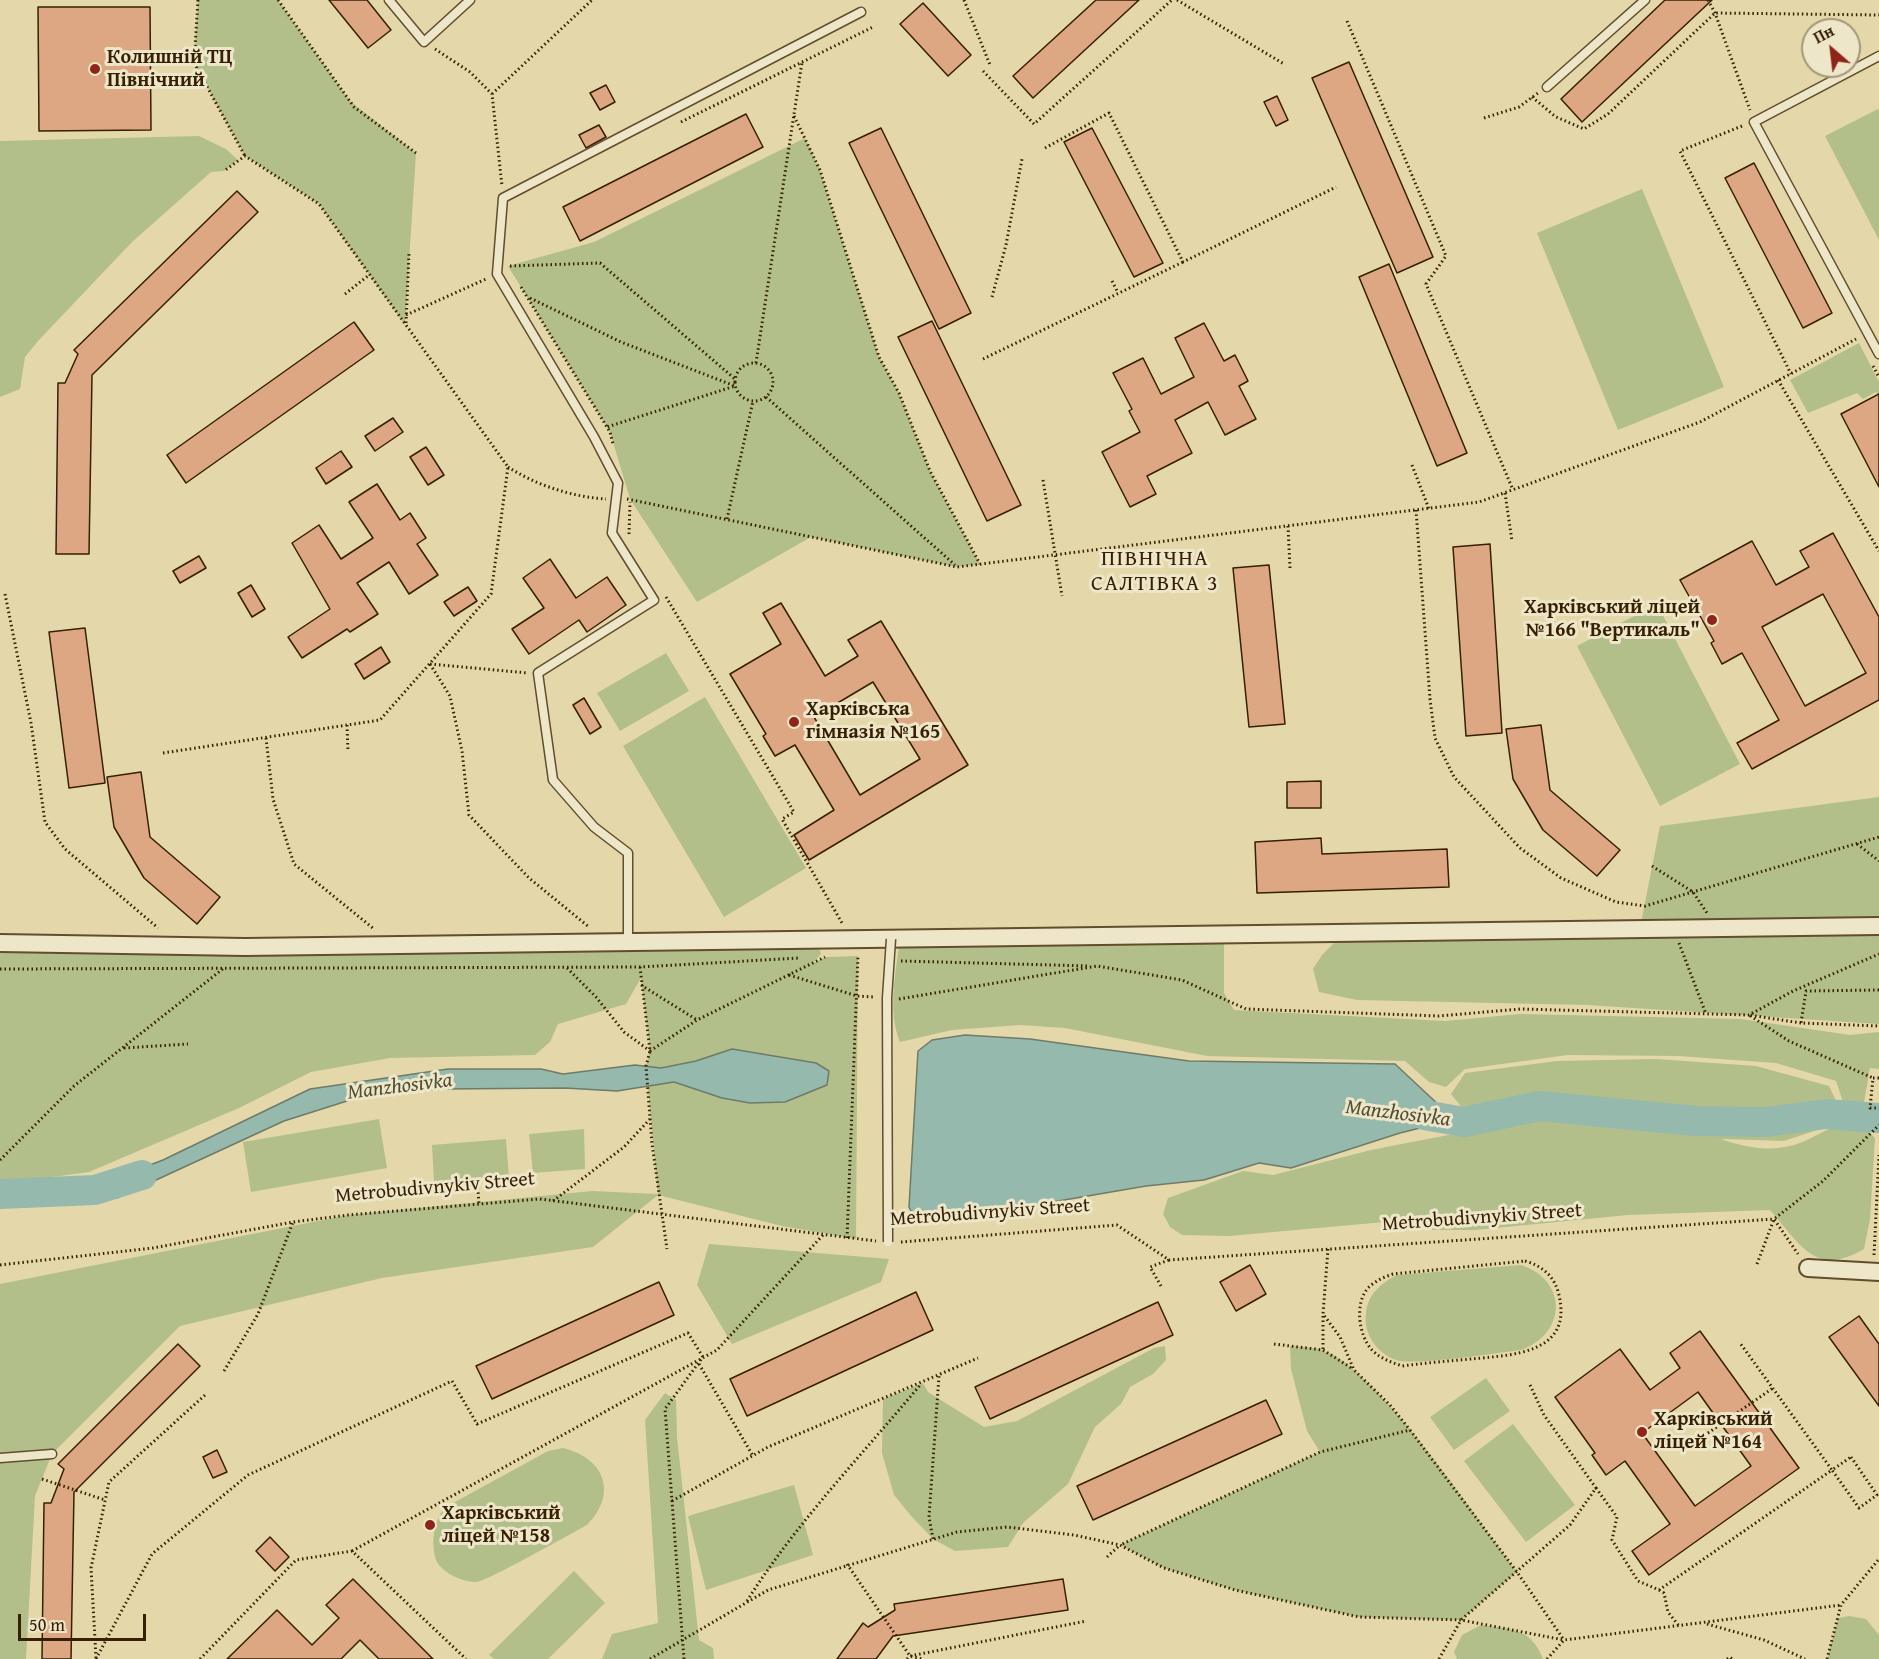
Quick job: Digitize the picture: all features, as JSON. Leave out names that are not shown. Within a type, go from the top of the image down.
[{"type":"street","points":[[0,943],[178,946],[394,945],[1879,926]]},
{"type":"street","points":[[1808,1268],[1879,1272]]},
{"type":"lane","points":[[389,0],[424,42],[470,0]]},
{"type":"lane","points":[[1547,87],[1645,0]]},
{"type":"lane","points":[[628,942],[628,853],[594,827],[553,780],[538,674],[654,600],[612,533],[618,483],[594,437],[497,274],[503,198],[861,12]]},
{"type":"lane","points":[[1879,56],[1754,122],[1879,354]]},
{"type":"lane","points":[[888,1242],[887,998],[891,939]]},
{"type":"lane","points":[[0,1458],[52,1454]]},
{"type":"path","points":[[198,0],[194,63],[244,156],[319,204],[507,467],[524,478],[565,492],[630,499],[957,567],[1479,502],[1700,422],[1868,333]]},
{"type":"path","points":[[278,0],[354,107],[417,153]]},
{"type":"path","points":[[492,94],[592,0]]},
{"type":"path","points":[[964,0],[990,66]]},
{"type":"path","points":[[983,71],[1035,124],[1172,0]]},
{"type":"path","points":[[1177,0],[1284,64]]},
{"type":"path","points":[[1708,0],[1715,13],[1754,122],[1680,151],[1791,374]]},
{"type":"path","points":[[1532,97],[1556,117],[1584,129],[1608,114],[1715,13],[1879,15]]},
{"type":"path","points":[[1347,21],[1446,256],[1426,284],[1513,490]]},
{"type":"path","points":[[676,124],[873,27]]},
{"type":"path","points":[[424,42],[470,72],[492,94],[503,198]]},
{"type":"path","points":[[756,363],[802,62]]},
{"type":"path","points":[[1484,118],[1519,107],[1547,87]]},
{"type":"path","points":[[1045,148],[1109,112],[1183,262]]},
{"type":"path","points":[[794,116],[820,170],[879,357],[899,393],[930,471],[980,564]]},
{"type":"path","points":[[224,171],[244,156]]},
{"type":"path","points":[[992,297],[1006,245],[1022,159]]},
{"type":"path","points":[[983,359],[1336,187]]},
{"type":"path","points":[[405,325],[409,254]]},
{"type":"path","points":[[406,315],[497,274],[508,266],[600,263],[735,379]]},
{"type":"path","points":[[508,266],[513,274]]},
{"type":"path","points":[[345,294],[369,275]]},
{"type":"path","points":[[1113,281],[1118,293]]},
{"type":"path","points":[[518,282],[607,427],[617,455]]},
{"type":"path","points":[[528,298],[621,342],[735,386]]},
{"type":"path","points":[[756,363],[768,367],[774,384],[766,397],[753,401],[738,393],[735,379],[743,366],[756,363]]},
{"type":"path","points":[[1778,380],[1879,551]]},
{"type":"path","points":[[607,427],[735,386]]},
{"type":"path","points":[[766,397],[957,567]]},
{"type":"path","points":[[727,519],[753,401]]},
{"type":"path","points":[[1412,465],[1429,508]]},
{"type":"path","points":[[163,753],[380,720],[491,594],[507,467]]},
{"type":"path","points":[[1043,480],[1062,596]]},
{"type":"path","points":[[627,488],[630,499],[629,534],[635,544]]},
{"type":"path","points":[[1505,493],[1512,541]]},
{"type":"path","points":[[1416,510],[1430,699],[1436,738],[1454,777],[1520,848],[1561,878],[1616,902],[1645,906],[1879,837]]},
{"type":"path","points":[[1288,526],[1290,568]]},
{"type":"path","points":[[5,594],[31,723],[45,822],[65,849],[201,968]]},
{"type":"path","points":[[665,595],[794,812],[782,819],[843,924]]},
{"type":"path","points":[[430,664],[538,674]]},
{"type":"path","points":[[430,664],[450,696],[462,751],[470,815],[529,878],[608,943]]},
{"type":"path","points":[[347,725],[348,751]]},
{"type":"path","points":[[266,737],[273,799],[294,864],[394,945]]},
{"type":"path","points":[[1857,844],[1879,861]]},
{"type":"path","points":[[1652,866],[1693,892],[1717,927]]},
{"type":"path","points":[[1673,928],[1706,1014]]},
{"type":"path","points":[[1749,1015],[1793,991],[1879,954]]},
{"type":"path","points":[[847,956],[889,960],[1097,966],[1182,980],[1246,1009],[1439,1016],[1520,1009],[1749,1015],[1801,1023],[1879,1026]]},
{"type":"path","points":[[847,1238],[858,956]]},
{"type":"path","points":[[650,1051],[698,1020],[826,957],[815,957]]},
{"type":"path","points":[[0,969],[640,967],[803,958]]},
{"type":"path","points":[[789,975],[857,996],[902,999],[1097,966]]},
{"type":"path","points":[[566,967],[596,997],[624,1032],[650,1051]]},
{"type":"path","points":[[640,967],[650,1051],[646,1066],[650,1119],[667,1249]]},
{"type":"path","points":[[0,1160],[74,1086],[224,968]]},
{"type":"path","points":[[641,985],[698,1020]]},
{"type":"path","points":[[1801,1023],[1806,991],[1879,990]]},
{"type":"path","points":[[1749,1015],[1789,1041],[1873,1078],[1879,1078]]},
{"type":"path","points":[[122,1048],[188,1044]]},
{"type":"path","points":[[1873,1078],[1870,1108],[1879,1108]]},
{"type":"path","points":[[553,1201],[624,1148],[650,1119]]},
{"type":"path","points":[[1757,1264],[1774,1219],[1823,1181],[1879,1125]]},
{"type":"path","points":[[1875,1254],[1879,1155]]},
{"type":"path","points":[[477,1179],[479,1204]]},
{"type":"path","name":"Metrobudivnykiv Street","points":[[0,1265],[153,1248],[293,1222],[540,1199],[888,1242],[1117,1225],[1169,1260],[1774,1219]]},
{"type":"path","points":[[1774,1219],[1808,1268]]},
{"type":"path","points":[[224,1371],[258,1314],[293,1222]]},
{"type":"path","points":[[200,1659],[296,1560],[352,1551],[717,1350],[823,1235]]},
{"type":"path","points":[[1323,1350],[1328,1249]]},
{"type":"path","points":[[1161,1286],[1150,1267],[1169,1260]]},
{"type":"path","points":[[1525,1261],[1538,1265],[1551,1276],[1562,1308],[1553,1336],[1540,1346],[1525,1354],[1402,1366],[1383,1359],[1372,1350],[1362,1336],[1361,1305],[1367,1290],[1380,1279],[1393,1274],[1525,1261]]},
{"type":"path","points":[[1323,1314],[1340,1337],[1354,1370]]},
{"type":"path","points":[[96,1659],[152,1554],[262,1467],[452,1381],[477,1424],[688,1333],[704,1357]]},
{"type":"path","points":[[1659,1590],[1832,1470],[1851,1457],[1877,1495],[1859,1508],[1832,1470],[1773,1388],[1740,1343]]},
{"type":"path","points":[[1274,1344],[1323,1350],[1354,1370],[1390,1405],[1517,1572],[1564,1640]]},
{"type":"path","points":[[684,1659],[665,1409],[704,1357]]},
{"type":"path","points":[[672,1502],[753,1456],[978,1358]]},
{"type":"path","points":[[698,1364],[753,1456]]},
{"type":"path","points":[[933,1539],[929,1516],[939,1376]]},
{"type":"path","points":[[746,1603],[766,1571],[795,1533],[923,1383]]},
{"type":"path","points":[[1530,1385],[1544,1415],[1617,1517],[1612,1540],[1638,1581],[1664,1593],[1668,1612],[1679,1626]]},
{"type":"path","points":[[1682,1451],[1773,1388]]},
{"type":"path","points":[[96,1659],[92,1568],[109,1482],[205,1395]]},
{"type":"path","points":[[1107,1557],[1120,1545],[1320,1452],[1410,1430]]},
{"type":"path","points":[[42,1479],[105,1500]]},
{"type":"path","points":[[1439,1659],[1461,1620],[1570,1525],[1596,1488]]},
{"type":"path","points":[[650,1659],[768,1590],[957,1532],[1007,1527],[1074,1535],[1120,1545],[1164,1568],[1235,1590],[1359,1617],[1461,1620],[1564,1640],[1636,1629],[1706,1624],[1841,1605]]},
{"type":"path","points":[[352,1551],[465,1659]]},
{"type":"path","points":[[1827,1659],[1841,1605],[1879,1559]]},
{"type":"path","points":[[847,1564],[908,1657],[922,1659]]},
{"type":"path","points":[[908,1657],[1086,1621]]},
{"type":"path","points":[[1706,1624],[1764,1640],[1805,1659]]},
{"type":"path","points":[[1547,1659],[1564,1640]]},
{"type":"green space","points":[[198,0],[278,0],[350,101],[416,153],[405,325],[319,204],[245,156],[194,63]]},
{"type":"green space","points":[[1878,109],[1879,111],[1879,240],[1825,136]]},
{"type":"green space","points":[[199,136],[226,149],[238,160],[224,171],[211,172],[131,243],[25,357],[20,389],[0,397],[0,141]]},
{"type":"green space","points":[[805,138],[820,170],[879,357],[899,393],[930,471],[980,564],[957,567],[811,537],[697,602],[630,499],[610,432],[508,266],[594,242]]},
{"type":"green space","points":[[1642,189],[1724,387],[1618,430],[1537,233]]},
{"type":"green space","points":[[1859,343],[1879,382],[1879,397],[1876,392],[1863,399],[1857,393],[1808,413],[1790,380]]},
{"type":"green space","points":[[1657,604],[1740,764],[1660,806],[1577,646]]},
{"type":"green space","points":[[666,653],[689,691],[620,731],[597,693]]},
{"type":"green space","points":[[705,697],[806,868],[724,917],[623,746]]},
{"type":"green space","points":[[1879,797],[1879,926],[1640,928],[1660,826]]},
{"type":"green space","points":[[1879,931],[1879,1024],[1587,1005],[1357,1000],[1319,992],[1313,969],[1322,955],[1338,939]]},
{"type":"green space","points":[[1224,934],[1224,993],[1234,1010],[1445,1021],[1520,1014],[1741,1019],[1850,1035],[1879,1032],[1879,1069],[1870,1068],[1863,1108],[1844,1105],[1836,1081],[1776,1063],[1678,1056],[1568,1055],[1465,1069],[1446,1087],[1429,1082],[1405,1061],[1207,1056],[1065,1028],[1020,1025],[952,1030],[900,1042],[896,1030],[893,1004],[900,939]]},
{"type":"green space","points":[[817,940],[821,954],[813,963],[826,957],[858,956],[856,1239],[782,1226],[658,1195],[593,1247],[382,1278],[180,1326],[52,1454],[35,1496],[26,1659],[0,1659],[0,1284],[348,1215],[592,1191],[658,1194],[646,1066],[650,1050],[641,978],[626,1004],[558,1024],[550,1042],[535,1055],[390,1058],[311,1072],[239,1108],[89,1172],[0,1184],[0,943]]},
{"type":"green space","points":[[1656,1059],[1756,1066],[1829,1086],[1838,1105],[1823,1128],[1784,1141],[1721,1139],[1752,1147],[1777,1148],[1795,1145],[1838,1126],[1859,1123],[1875,1138],[1870,1219],[1864,1249],[1847,1257],[1833,1260],[1821,1258],[1800,1245],[1770,1210],[1628,1215],[1475,1230],[1433,1230],[1418,1219],[1229,1236],[1182,1235],[1170,1227],[1163,1214],[1168,1198],[1243,1171],[1273,1175],[1371,1150],[1479,1129],[1451,1094],[1465,1073],[1557,1061]]},
{"type":"green space","points":[[379,1119],[387,1168],[251,1192],[243,1142]]},
{"type":"green space","points":[[584,1129],[585,1169],[533,1173],[529,1134]]},
{"type":"green space","points":[[506,1139],[509,1177],[434,1182],[432,1145]]},
{"type":"green space","points":[[709,1244],[889,1259],[881,1282],[732,1344],[697,1285]]},
{"type":"green space","points":[[1521,1265],[1536,1272],[1547,1282],[1554,1294],[1556,1307],[1554,1320],[1547,1332],[1536,1342],[1521,1350],[1438,1360],[1406,1361],[1396,1360],[1382,1353],[1369,1335],[1366,1313],[1369,1300],[1381,1286],[1397,1275]]},
{"type":"green space","points":[[1165,1346],[1166,1360],[1153,1374],[1130,1387],[1121,1404],[1095,1427],[1068,1484],[1023,1523],[1008,1547],[955,1551],[933,1539],[894,1495],[882,1453],[883,1399],[923,1383],[928,1392],[984,1427],[1017,1421],[1154,1348]]},
{"type":"green space","points":[[1290,1346],[1322,1350],[1344,1362],[1370,1385],[1426,1449],[1517,1572],[1461,1620],[1359,1617],[1235,1590],[1164,1568],[1120,1545],[1320,1452],[1307,1431],[1291,1369]]},
{"type":"green space","points":[[1486,1378],[1510,1411],[1454,1450],[1430,1417]]},
{"type":"green space","points":[[665,1393],[676,1400],[677,1437],[699,1640],[713,1648],[714,1659],[602,1659],[612,1634],[658,1623],[645,1420]]},
{"type":"green space","points":[[1513,1424],[1575,1505],[1526,1542],[1464,1461]]},
{"type":"green space","points":[[563,1448],[589,1460],[602,1479],[604,1490],[602,1501],[597,1513],[587,1525],[483,1580],[476,1582],[464,1580],[446,1572],[437,1562],[433,1544],[436,1525],[444,1508],[548,1451]]},
{"type":"green space","points":[[794,1485],[813,1555],[706,1590],[688,1516]]},
{"type":"green space","points":[[574,1571],[605,1603],[548,1659],[494,1659],[489,1655]]},
{"type":"green space","points":[[1849,1616],[1866,1619],[1879,1635],[1879,1659],[1827,1659],[1838,1618]]},
{"type":"green space","points":[[1481,1625],[1526,1635],[1543,1659],[1457,1659],[1454,1652],[1462,1635]]},
{"type":"water","points":[[965,1035],[1030,1039],[1189,1061],[1395,1064],[1441,1107],[1464,1122],[1436,1124],[1400,1133],[1291,1168],[1259,1163],[1204,1180],[1146,1186],[918,1225],[909,1207],[918,1051],[932,1040]]},
{"type":"water","points":[[732,1049],[816,1063],[829,1071],[827,1085],[785,1102],[750,1103],[722,1098],[674,1082],[617,1091],[565,1088],[445,1089],[395,1092],[347,1101],[284,1121],[117,1198],[100,1184],[163,1160],[310,1089],[448,1069],[541,1069],[563,1074],[635,1065],[661,1068],[696,1061]]},
{"type":"building","points":[[329,0],[367,0],[391,30],[368,48]]},
{"type":"building","points":[[1096,0],[1139,0],[1033,98],[1013,76]]},
{"type":"building","points":[[1665,0],[1712,0],[1582,122],[1561,99]]},
{"type":"building","points":[[923,3],[971,55],[948,76],[900,24]]},
{"type":"building","name":"Колишній ТЦ Північний","points":[[38,7],[150,7],[151,130],[39,131]]},
{"type":"building","points":[[1349,62],[1433,257],[1397,273],[1312,78]]},
{"type":"building","points":[[606,85],[615,102],[600,110],[590,93]]},
{"type":"building","points":[[1277,96],[1288,120],[1276,126],[1264,102]]},
{"type":"building","points":[[746,114],[763,147],[580,241],[563,207]]},
{"type":"building","points":[[599,125],[606,137],[586,148],[579,135]]},
{"type":"building","points":[[881,128],[971,313],[939,329],[849,143]]},
{"type":"building","points":[[1092,128],[1163,263],[1134,277],[1064,142]]},
{"type":"building","points":[[1754,163],[1832,313],[1803,328],[1725,178]]},
{"type":"building","points":[[237,191],[258,212],[92,375],[89,554],[56,554],[58,383],[65,383],[78,354],[74,350]]},
{"type":"building","points":[[1389,264],[1467,453],[1437,466],[1359,277]]},
{"type":"building","points":[[932,321],[1021,505],[987,521],[898,337]]},
{"type":"building","points":[[354,322],[374,350],[186,483],[167,455]]},
{"type":"building","points":[[1204,323],[1224,361],[1235,355],[1248,381],[1239,386],[1256,419],[1225,435],[1208,402],[1175,420],[1192,453],[1147,476],[1156,494],[1130,507],[1102,452],[1140,432],[1129,411],[1132,409],[1113,373],[1143,358],[1161,394],[1194,377],[1175,338]]},
{"type":"building","points":[[1879,394],[1879,487],[1841,414]]},
{"type":"building","points":[[393,418],[403,432],[375,451],[365,436]]},
{"type":"building","points":[[426,447],[444,475],[428,485],[410,457]]},
{"type":"building","points":[[341,451],[352,467],[326,484],[316,468]]},
{"type":"building","points":[[377,484],[400,520],[410,513],[426,538],[417,544],[438,575],[409,594],[389,562],[357,583],[378,614],[350,632],[347,629],[302,658],[288,637],[330,609],[292,543],[319,525],[341,559],[373,538],[349,502]]},
{"type":"building","points":[[1833,533],[1879,617],[1879,700],[1752,769],[1737,743],[1779,720],[1742,653],[1722,664],[1711,643],[1714,641],[1680,580],[1752,541],[1776,585],[1809,567],[1800,551]],"holes":[[[1823,594],[1866,673],[1805,706],[1762,627]]]},
{"type":"building","points":[[1490,544],[1502,733],[1466,736],[1453,547]]},
{"type":"building","points":[[199,556],[206,568],[180,583],[173,571]]},
{"type":"building","points":[[550,559],[576,598],[607,577],[626,605],[587,632],[579,620],[529,654],[512,629],[544,608],[523,578]]},
{"type":"building","points":[[1269,565],[1285,724],[1249,727],[1233,568]]},
{"type":"building","points":[[251,585],[265,609],[252,617],[238,593]]},
{"type":"building","points":[[468,587],[477,601],[454,616],[444,602]]},
{"type":"building","points":[[781,603],[825,676],[858,656],[848,640],[881,621],[968,765],[809,860],[794,835],[834,810],[795,745],[775,756],[763,736],[766,734],[730,674],[781,644],[763,613]],"holes":[[[873,682],[920,759],[860,795],[814,717]]]},
{"type":"building","points":[[85,628],[105,783],[69,788],[49,632]]},
{"type":"building","points":[[381,647],[390,662],[364,679],[355,664]]},
{"type":"building","points":[[584,698],[601,727],[590,734],[573,705]]},
{"type":"building","points":[[1541,725],[1550,790],[1620,850],[1597,876],[1543,830],[1513,779],[1506,729]]},
{"type":"building","points":[[141,772],[150,837],[220,897],[197,924],[144,878],[114,827],[107,777]]},
{"type":"building","points":[[1321,781],[1321,808],[1287,808],[1287,782]]},
{"type":"building","points":[[1321,838],[1322,854],[1447,849],[1449,887],[1257,893],[1255,842]]},
{"type":"building","points":[[1250,1265],[1266,1294],[1236,1311],[1220,1282]]},
{"type":"building","points":[[659,1282],[674,1315],[492,1399],[476,1366]]},
{"type":"building","points":[[916,1292],[933,1330],[747,1416],[730,1379]]},
{"type":"building","points":[[1158,1302],[1173,1335],[990,1419],[975,1387]]},
{"type":"building","points":[[1859,1316],[1879,1344],[1879,1406],[1829,1337]]},
{"type":"building","points":[[1700,1331],[1799,1468],[1649,1575],[1632,1551],[1670,1524],[1625,1461],[1606,1475],[1592,1455],[1595,1453],[1555,1397],[1620,1349],[1650,1390],[1680,1368],[1670,1353]],"holes":[[[1698,1392],[1751,1466],[1695,1506],[1642,1433]]]},
{"type":"building","points":[[178,1344],[200,1366],[74,1492],[71,1659],[42,1659],[44,1503],[51,1503],[64,1469],[58,1464]]},
{"type":"building","points":[[1266,1400],[1282,1434],[1093,1520],[1077,1486]]},
{"type":"building","points":[[217,1450],[227,1472],[213,1478],[203,1457]]},
{"type":"building","points":[[270,1537],[289,1557],[275,1571],[256,1551]]},
{"type":"building","points":[[353,1579],[433,1659],[379,1659],[360,1640],[341,1659],[227,1659],[277,1610],[312,1645],[339,1618],[326,1605]]},
{"type":"building","points":[[1063,1579],[1068,1610],[893,1636],[876,1659],[837,1659],[863,1623],[868,1627],[895,1610],[894,1604]]},
{"type":"waterway","name":"Manzhosivka","points":[[1424,1115],[1464,1122],[1540,1106],[1696,1121],[1766,1122],[1826,1114],[1879,1118]]},
{"type":"waterway","name":"Manzhosivka","points":[[0,1194],[95,1190],[142,1175]]},
{"type":"place","name":"Колишній ТЦ Північний","points":[[95,69]]},
{"type":"place","name":"Харківський ліцей №166 \"Вертикаль\"","points":[[1712,620]]},
{"type":"place","name":"Харківська гімназія №165","points":[[794,722]]},
{"type":"place","name":"Харківський ліцей №164","points":[[1642,1432]]},
{"type":"place","name":"Харківський ліцей №158","points":[[430,1525]]},
{"type":"district","name":"ПІВНІЧНА САЛТІВКА 3","points":[[1155,572]]}]
